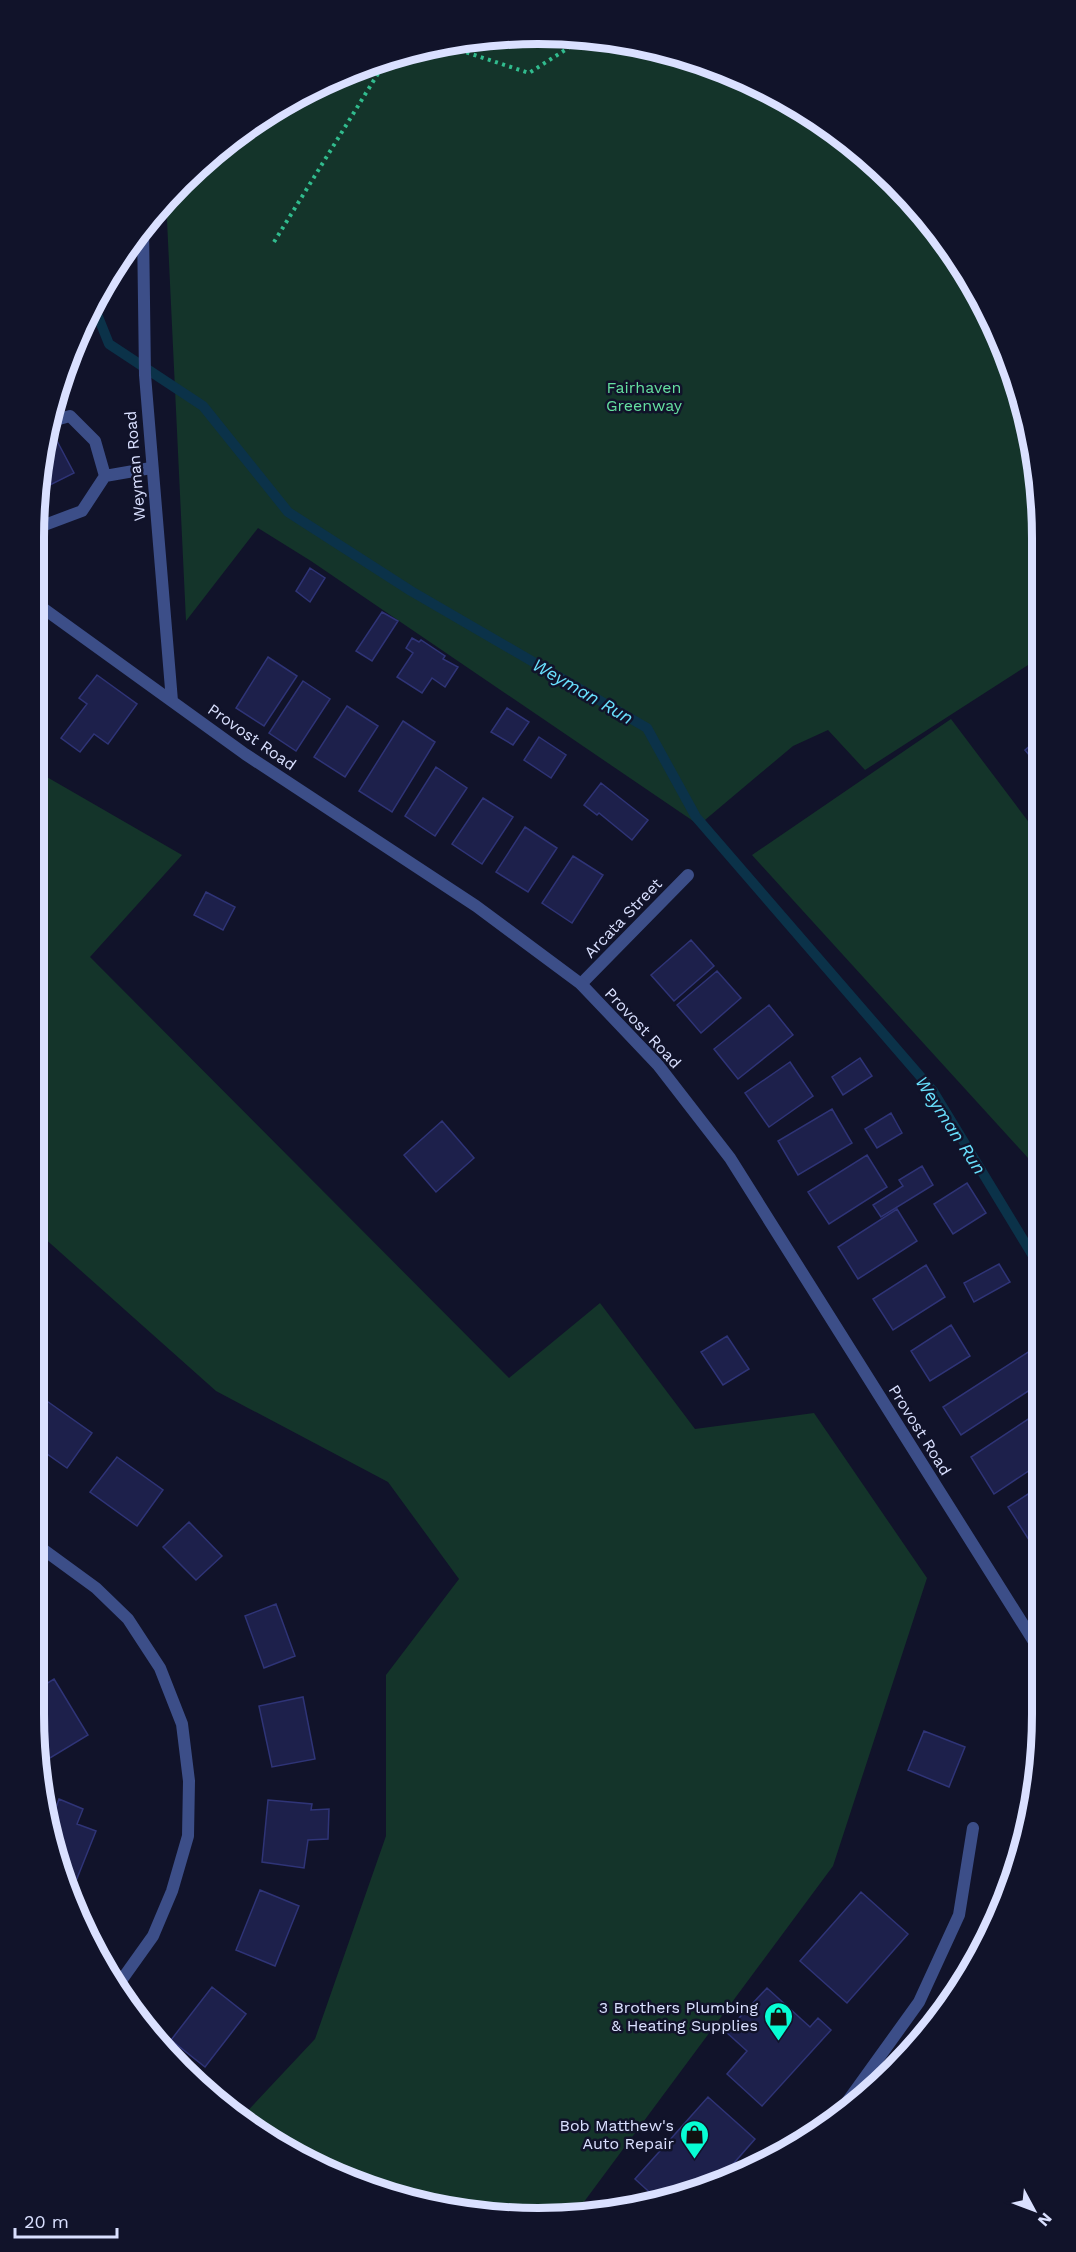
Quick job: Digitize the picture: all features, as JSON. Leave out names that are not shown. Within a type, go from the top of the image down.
[{"type":"street","name":"Weyman Road","points":[[143,241],[143,317],[151,463],[172,701]]},
{"type":"street","points":[[58,419],[70,416],[95,441],[105,476]]},
{"type":"street","points":[[44,525],[82,511],[105,476],[151,463]]},
{"type":"street","name":"Provost Road","points":[[44,609],[245,754],[476,906],[581,984],[658,1065],[730,1158],[1032,1638]]},
{"type":"street","name":"Arcata Street","points":[[581,984],[688,875]]},
{"type":"street","points":[[44,1550],[96,1588],[128,1619],[160,1668],[182,1724],[189,1781],[188,1836],[172,1891],[153,1936],[122,1980]]},
{"type":"street","points":[[851,2096],[919,2002],[959,1915],[973,1828]]},
{"type":"path","points":[[460,50],[529,73],[573,45]]},
{"type":"path","points":[[274,242],[381,70]]},
{"type":"green space","name":"Fairhaven Greenway","points":[[538,44],[603,48],[666,60],[697,70],[757,94],[785,110],[813,127],[864,166],[888,188],[930,237],[949,263],[982,319],[1016,410],[1028,473],[1031,506],[1032,663],[865,770],[828,730],[793,746],[699,825],[311,561],[258,528],[186,621],[167,211],[212,166],[263,127],[319,94],[410,60],[473,48],[506,45]]},
{"type":"green space","points":[[951,719],[1032,826],[1032,1165],[1028,1158],[752,855]]},
{"type":"green space","points":[[44,775],[182,855],[90,957],[509,1378],[600,1303],[695,1429],[814,1413],[927,1578],[833,1866],[581,2206],[506,2207],[473,2204],[410,2192],[319,2158],[246,2113],[315,2039],[386,1836],[386,1675],[459,1579],[388,1482],[216,1391],[44,1238]]},
{"type":"building","points":[[57,441],[74,473],[47,487],[48,473],[53,443]]},
{"type":"building","points":[[310,568],[325,578],[310,602],[296,591]]},
{"type":"building","points":[[382,612],[398,621],[372,661],[356,651]]},
{"type":"building","points":[[412,638],[419,642],[421,640],[445,656],[443,659],[458,667],[445,687],[432,678],[422,693],[397,677],[413,653],[406,648]]},
{"type":"building","points":[[268,657],[297,676],[264,726],[236,708]]},
{"type":"building","points":[[97,675],[137,704],[108,744],[94,734],[80,752],[61,738],[87,704],[79,698]]},
{"type":"building","points":[[303,681],[330,699],[296,751],[269,733]]},
{"type":"building","points":[[347,706],[378,726],[345,777],[314,757]]},
{"type":"building","points":[[507,708],[529,722],[513,745],[491,732]]},
{"type":"building","points":[[403,721],[435,742],[392,812],[359,791]]},
{"type":"building","points":[[539,737],[566,755],[551,778],[524,760]]},
{"type":"building","points":[[1032,744],[1032,758],[1025,750]]},
{"type":"building","points":[[436,767],[467,788],[435,836],[405,816]]},
{"type":"building","points":[[601,783],[648,820],[632,840],[599,813],[597,815],[584,805]]},
{"type":"building","points":[[483,798],[513,817],[482,864],[452,844]]},
{"type":"building","points":[[525,827],[557,848],[528,892],[496,872]]},
{"type":"building","points":[[573,856],[603,875],[572,923],[542,903]]},
{"type":"building","points":[[206,892],[235,907],[223,930],[194,915]]},
{"type":"building","points":[[691,940],[714,966],[674,1001],[651,975]]},
{"type":"building","points":[[717,971],[741,998],[701,1033],[677,1005]]},
{"type":"building","points":[[769,1005],[793,1035],[738,1079],[714,1049]]},
{"type":"building","points":[[860,1058],[872,1076],[843,1095],[832,1077]]},
{"type":"building","points":[[790,1062],[813,1096],[769,1127],[745,1093]]},
{"type":"building","points":[[832,1109],[852,1143],[798,1175],[778,1141]]},
{"type":"building","points":[[891,1113],[902,1133],[877,1148],[865,1129]]},
{"type":"building","points":[[442,1121],[474,1158],[436,1192],[404,1155]]},
{"type":"building","points":[[867,1155],[887,1187],[829,1224],[808,1192]]},
{"type":"building","points":[[922,1166],[933,1185],[881,1217],[873,1205],[903,1186],[899,1180]]},
{"type":"building","points":[[967,1183],[986,1213],[953,1234],[934,1204]]},
{"type":"building","points":[[897,1209],[917,1241],[858,1279],[838,1247]]},
{"type":"building","points":[[999,1264],[1010,1282],[974,1302],[964,1283]]},
{"type":"building","points":[[926,1265],[945,1297],[893,1330],[873,1299]]},
{"type":"building","points":[[951,1325],[970,1356],[930,1381],[911,1351]]},
{"type":"building","points":[[727,1336],[749,1369],[723,1385],[701,1352]]},
{"type":"building","points":[[1032,1350],[1032,1389],[961,1435],[943,1407]]},
{"type":"building","points":[[44,1399],[92,1433],[67,1468],[44,1452]]},
{"type":"building","points":[[1032,1417],[1032,1469],[994,1494],[971,1457]]},
{"type":"building","points":[[117,1457],[163,1490],[137,1526],[90,1492]]},
{"type":"building","points":[[1032,1491],[1032,1538],[1029,1540],[1008,1507]]},
{"type":"building","points":[[189,1522],[222,1556],[196,1580],[163,1547]]},
{"type":"building","points":[[276,1604],[295,1656],[264,1668],[245,1616]]},
{"type":"building","points":[[54,1679],[88,1735],[50,1758],[45,1746],[44,1685]]},
{"type":"building","points":[[303,1697],[315,1759],[272,1767],[259,1706]]},
{"type":"building","points":[[924,1731],[965,1747],[949,1787],[908,1770]]},
{"type":"building","points":[[59,1799],[83,1809],[77,1824],[96,1831],[74,1885],[60,1842],[54,1813]]},
{"type":"building","points":[[268,1800],[312,1804],[311,1810],[329,1809],[328,1839],[308,1840],[304,1868],[262,1862]]},
{"type":"building","points":[[260,1890],[299,1906],[275,1966],[236,1950]]},
{"type":"building","points":[[861,1892],[908,1934],[847,2003],[800,1961]]},
{"type":"building","points":[[212,1987],[246,2014],[205,2067],[171,2040]]},
{"type":"building","name":"3 Brothers Plumbing & Heating Supplies","points":[[767,1988],[810,2027],[818,2018],[831,2030],[762,2106],[727,2074],[747,2051],[726,2032]]},
{"type":"building","name":"Bob Matthew's Auto Repair","points":[[708,2097],[755,2139],[727,2171],[697,2182],[653,2195],[635,2179]]},
{"type":"waterway","name":"Weyman Run","points":[[97,314],[109,344],[203,406],[288,512],[411,591],[647,728],[696,817],[933,1091],[1032,1254]]},
{"type":"place","name":"3 Brothers Plumbing & Heating Supplies","points":[[779,2042]]},
{"type":"place","name":"Bob Matthew's Auto Repair","points":[[695,2160]]}]
